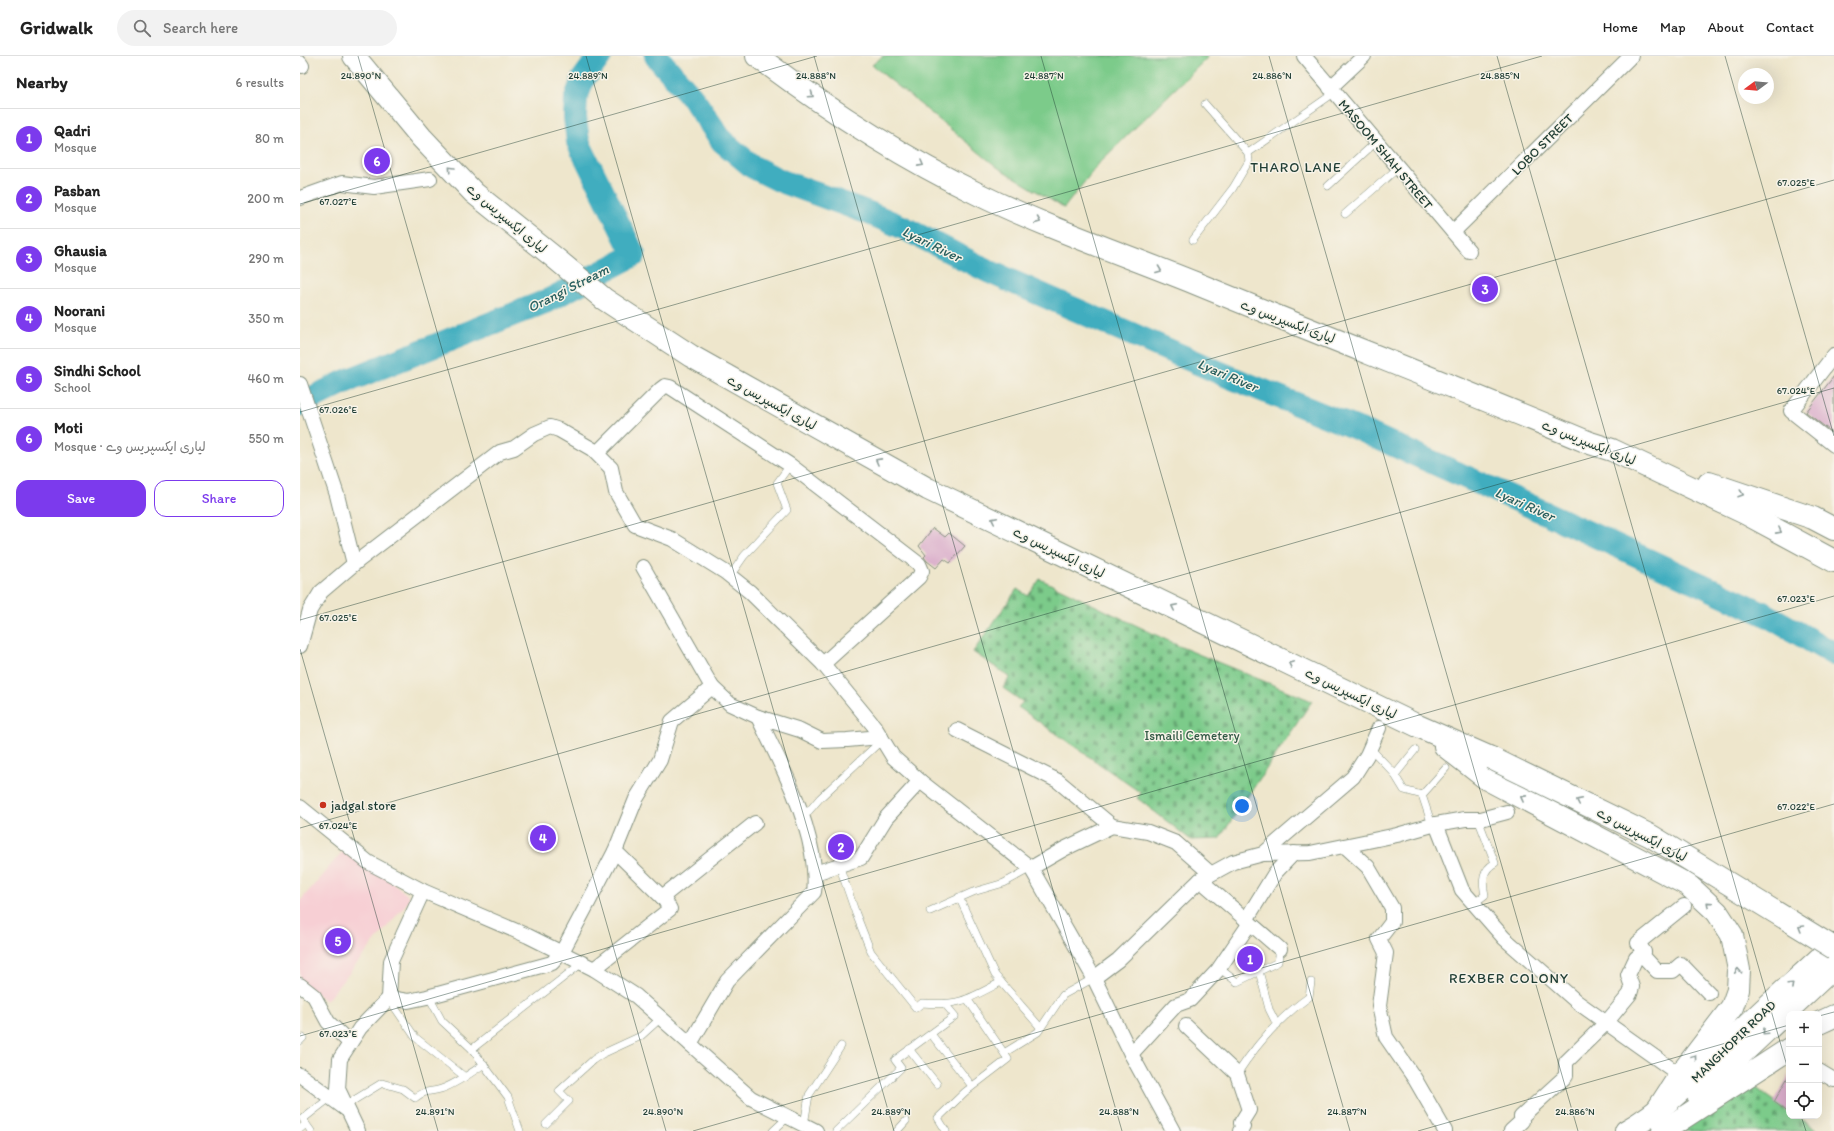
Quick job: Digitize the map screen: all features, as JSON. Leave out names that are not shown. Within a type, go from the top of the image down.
[{"type":"main road","name":"لیاری ایکسپریس وے","points":[[354,56],[422,137],[474,193],[604,299],[691,356],[928,489],[1418,726],[1491,758],[1651,836],[1834,946]]},
{"type":"main road","name":"لیاری ایکسپریس وے","points":[[757,56],[790,81],[872,136],[939,174],[980,195],[1108,251],[1353,346],[1590,443],[1612,450],[1745,513],[1834,561]]},
{"type":"main road","points":[[1612,450],[1813,518],[1834,529]]},
{"type":"main road","points":[[1418,726],[1487,779],[1688,885],[1717,912],[1732,935],[1739,970],[1738,990],[1732,1007],[1680,1075],[1659,1125]]},
{"type":"main road","name":"MANGHOPIR ROAD","points":[[1659,1125],[1690,1083],[1741,1031],[1834,946]]},
{"type":"main road","name":"MANGHOPIR ROAD","points":[[1626,1131],[1659,1125],[1834,967]]},
{"type":"main road","points":[[1659,1125],[1722,1091],[1739,1076],[1786,1049]]},
{"type":"street","name":"MASOOM SHAH STREET","points":[[1304,56],[1469,252]]},
{"type":"street","points":[[1332,90],[1364,56]]},
{"type":"street","name":"LOBO STREET","points":[[1453,232],[1630,56]]},
{"type":"street","points":[[300,198],[342,183],[374,187],[430,179]]},
{"type":"street","points":[[1834,355],[1791,410],[1834,445]]},
{"type":"street","points":[[300,384],[337,495],[354,564]]},
{"type":"street","points":[[597,453],[665,386],[790,465],[919,564],[922,571],[913,582],[823,664]]},
{"type":"street","points":[[300,646],[310,610],[321,592],[354,564],[500,452],[514,448],[534,434],[550,427],[559,430],[597,453],[612,468],[616,492],[635,525],[672,539],[730,576],[750,592],[823,664],[874,726],[893,757],[920,781],[1031,868],[1094,978],[1131,1054],[1173,1131]]},
{"type":"street","points":[[643,567],[712,687],[730,704],[758,717],[800,730],[822,741],[882,738]]},
{"type":"street","points":[[389,998],[408,1001],[429,997],[552,963],[562,952],[615,851],[636,799],[660,760],[672,722],[712,687]]},
{"type":"street","points":[[690,1044],[727,981],[814,892],[816,880],[809,839],[797,798],[758,717]]},
{"type":"street","points":[[1263,854],[1353,777],[1370,748],[1379,728]]},
{"type":"street","points":[[957,730],[1058,781],[1112,826],[1148,832],[1176,843],[1248,921],[1280,949]]},
{"type":"street","points":[[815,873],[861,858],[886,818],[920,781]]},
{"type":"street","points":[[300,807],[368,862],[423,891],[562,952],[588,966],[636,996],[751,1098],[810,1128]]},
{"type":"street","points":[[1094,978],[1118,960],[1205,876],[1233,862],[1263,854],[1310,853],[1397,835],[1434,824],[1465,819],[1478,819],[1507,812]]},
{"type":"street","points":[[662,897],[756,823]]},
{"type":"street","points":[[1434,824],[1462,890],[1504,938],[1577,1002],[1680,1075]]},
{"type":"street","points":[[1031,868],[1064,849],[1112,826]]},
{"type":"street","points":[[1345,846],[1368,867],[1392,908],[1392,922],[1379,939],[1386,953],[1379,1006],[1386,1037],[1415,1079],[1445,1131]]},
{"type":"street","points":[[588,966],[670,909],[662,897],[615,851]]},
{"type":"street","points":[[1131,1054],[1176,1005],[1190,1000],[1220,968],[1275,873],[1294,853]]},
{"type":"street","points":[[358,1131],[338,1089],[340,1059],[360,1028],[389,998],[391,961],[423,891]]},
{"type":"street","points":[[1684,906],[1638,943],[1644,952],[1642,954],[1657,971],[1673,972],[1681,964],[1709,993]]},
{"type":"street","points":[[1511,1131],[1522,1121],[1521,1117],[1566,1076],[1566,1062],[1606,1023],[1630,994],[1632,987],[1628,975],[1636,958],[1642,954]]},
{"type":"street","points":[[300,984],[314,996],[328,1022],[350,1043]]},
{"type":"street","points":[[1186,1026],[1237,1074],[1250,1110],[1241,1123],[1243,1127],[1240,1131]]},
{"type":"street","points":[[1822,1073],[1834,1080]]},
{"type":"street","points":[[300,1075],[347,1108]]},
{"type":"lane","points":[[1248,153],[1332,90]]},
{"type":"lane","points":[[1193,240],[1232,188],[1249,161],[1248,153],[1205,104]]},
{"type":"lane","points":[[1328,186],[1376,142]]},
{"type":"lane","points":[[1345,214],[1398,168]]},
{"type":"lane","points":[[730,576],[744,556],[787,510],[777,483],[790,465]]},
{"type":"lane","points":[[803,818],[820,798],[882,738]]},
{"type":"lane","points":[[1370,748],[1395,775],[1404,790],[1422,795]]},
{"type":"lane","points":[[1395,775],[1415,750]]},
{"type":"lane","points":[[1422,795],[1446,768]]},
{"type":"lane","points":[[1422,795],[1434,824]]},
{"type":"lane","points":[[1473,904],[1485,895],[1482,882],[1488,866],[1495,863],[1478,819]]},
{"type":"lane","points":[[839,865],[871,952],[916,1008],[922,1003],[945,1004],[968,1000],[1001,982]]},
{"type":"lane","points":[[930,911],[959,897],[1004,883],[1031,868]]},
{"type":"lane","points":[[959,897],[995,974],[1040,1027]]},
{"type":"lane","points":[[1220,968],[1237,982],[1278,962],[1280,949]]},
{"type":"lane","points":[[472,1049],[588,966]]},
{"type":"lane","points":[[1259,971],[1269,1008],[1277,1025]]},
{"type":"lane","points":[[1004,1053],[1038,1032],[1063,995],[1094,978]]},
{"type":"lane","points":[[1237,1074],[1253,1049],[1294,1008],[1309,997],[1311,982]]},
{"type":"lane","points":[[429,997],[442,1021],[472,1049],[508,1097],[520,1131]]},
{"type":"lane","points":[[389,998],[415,1037],[465,1077]]},
{"type":"lane","points":[[946,1131],[947,1130],[938,1118],[972,1086],[1008,1059],[968,1000]]},
{"type":"lane","points":[[836,1131],[901,1068],[895,1060],[955,1016],[945,1004]]},
{"type":"lane","points":[[546,1124],[569,1101],[559,1091],[593,1060],[602,1054],[641,1036],[661,1018]]},
{"type":"lane","points":[[931,1034],[972,1086]]},
{"type":"lane","points":[[810,1128],[810,1095],[841,1046]]},
{"type":"lane","points":[[909,1050],[937,1084]]},
{"type":"lane","points":[[347,1108],[382,1083],[403,1089],[415,1098],[424,1091],[441,1089],[465,1077],[484,1064]]},
{"type":"lane","points":[[312,1131],[302,1122],[331,1097]]},
{"type":"lane","points":[[774,1131],[788,1117]]},
{"type":"lane","points":[[897,1131],[906,1121]]},
{"type":"shaded area","points":[[348,845],[411,898],[326,1001],[300,981],[300,901]]},
{"type":"green space","points":[[883,56],[1209,56],[1100,162],[1064,208],[997,167],[872,65]]},
{"type":"green space","name":"Ismaili Cemetery","points":[[1040,579],[1181,647],[1312,701],[1219,839],[1191,840],[1137,798],[1141,793],[1018,707],[1023,702],[1003,688],[1010,677],[973,652],[1017,589],[1028,596]]},
{"type":"green space","points":[[1739,1076],[1786,1109],[1786,1119],[1800,1119],[1818,1131],[1665,1131]]},
{"type":"building","points":[[1834,376],[1834,434],[1806,412]]},
{"type":"building","points":[[933,528],[945,537],[949,533],[965,546],[950,563],[944,559],[936,568],[927,561],[924,557],[926,555],[919,546]]},
{"type":"building","points":[[1786,1080],[1786,1111],[1774,1102]]},
{"type":"waterway","name":"Orangi Stream","points":[[300,404],[344,382],[547,301],[634,255],[578,142],[575,117],[576,98],[583,79],[600,56]]},
{"type":"waterway","name":"Lyari River","points":[[656,56],[692,97],[722,141],[753,167],[781,181],[869,213],[902,227],[990,272],[1232,378],[1358,429],[1526,504],[1765,614],[1834,654]]},
{"type":"place","name":"Moti","points":[[377,161]]},
{"type":"place","name":"Ghausia","points":[[1485,289]]},
{"type":"place","name":"jadgal store","points":[[323,805]]},
{"type":"place","name":"Noorani","points":[[543,838]]},
{"type":"place","name":"Pasban","points":[[841,847]]},
{"type":"place","name":"Sindhi School","points":[[338,941]]},
{"type":"place","name":"Qadri","points":[[1250,959]]},
{"type":"district","name":"THARO LANE","points":[[1296,167]]},
{"type":"district","name":"REXBER COLONY","points":[[1509,978]]}]
